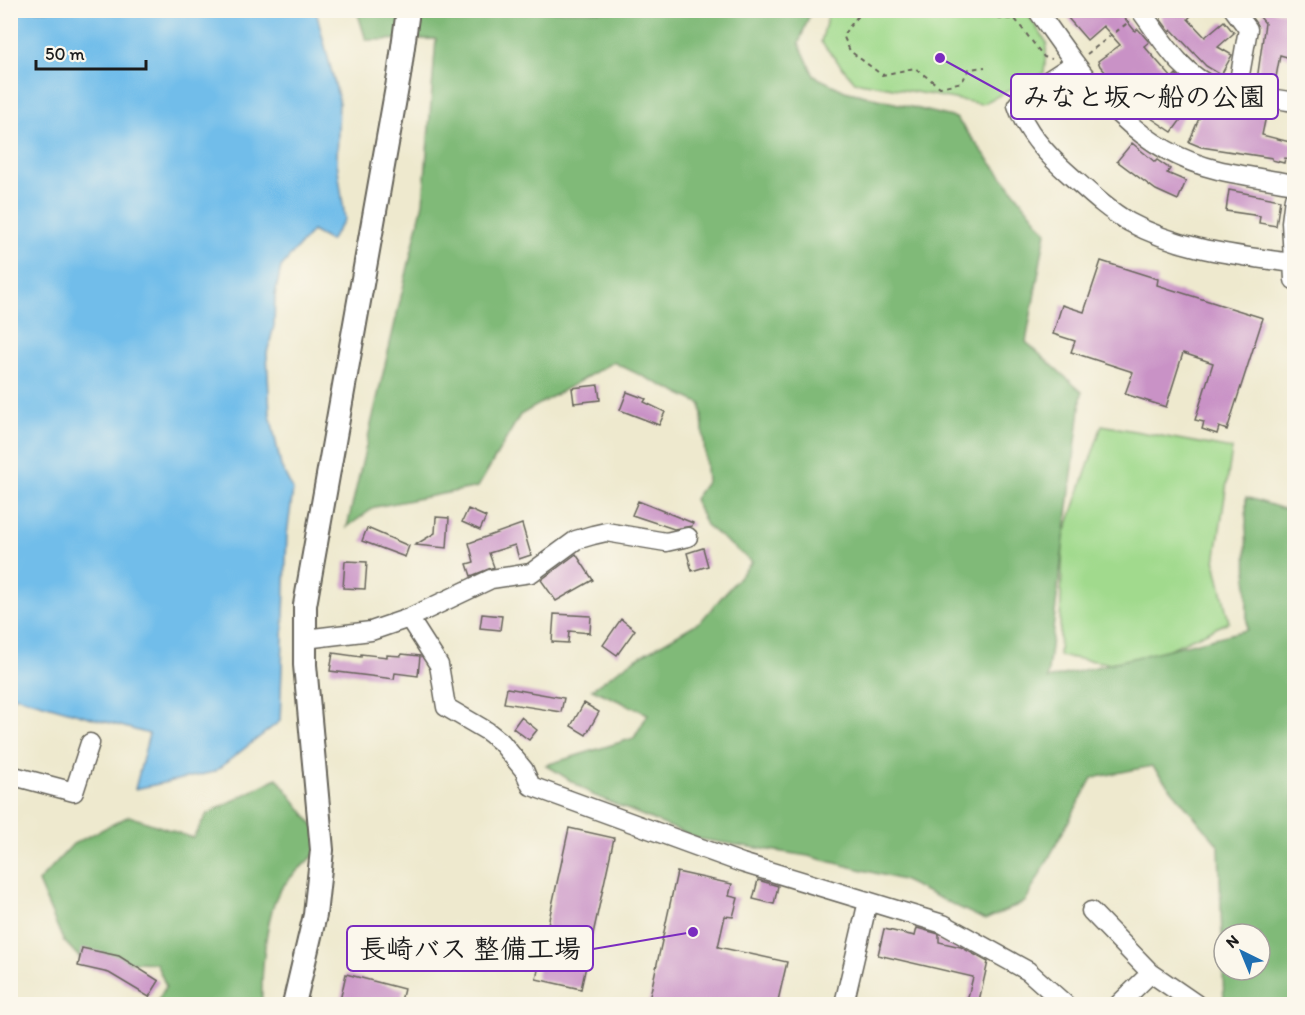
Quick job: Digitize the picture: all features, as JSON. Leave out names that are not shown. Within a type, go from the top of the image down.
[{"type":"street","points":[[294,1005],[315,915],[321,859],[304,605],[399,76],[408,10]]},
{"type":"street","points":[[1037,10],[1098,93],[1139,134],[1171,153],[1217,170],[1294,184]]},
{"type":"street","points":[[1234,10],[1248,29],[1237,92]]},
{"type":"street","points":[[1141,11],[1185,67],[1216,87],[1294,102]]},
{"type":"street","points":[[1075,63],[1024,96],[1017,105],[1022,121],[1060,166],[1097,199],[1128,221],[1165,238],[1207,251],[1293,272],[1291,222],[1294,198]]},
{"type":"street","points":[[305,639],[371,631],[409,618],[491,579],[531,573],[576,540],[593,535],[606,532],[666,542],[688,537]]},
{"type":"street","points":[[409,618],[439,665],[446,707],[501,742],[524,770],[531,786],[742,863],[957,931],[1028,971],[1065,1005]]},
{"type":"street","points":[[10,775],[74,792],[90,743]]},
{"type":"street","points":[[844,1005],[868,901]]},
{"type":"street","points":[[1091,911],[1151,974],[1196,1005]]},
{"type":"street","points":[[1119,1005],[1151,974]]},
{"type":"path","points":[[875,10],[857,17],[843,35],[850,51],[882,75],[915,68],[940,87],[962,82],[969,69],[985,67]]},
{"type":"path","points":[[982,10],[997,19],[1015,20],[1044,57],[1075,63],[1141,11]]},
{"type":"green space","points":[[1025,10],[1047,43],[1044,73],[982,104],[854,81],[821,42],[829,11]]},
{"type":"green space","points":[[357,11],[811,11],[799,43],[814,76],[845,91],[956,118],[1046,232],[1026,342],[1082,392],[1047,679],[1247,630],[1246,497],[1294,512],[1294,1004],[1224,1004],[1223,982],[1272,982],[1272,922],[1221,922],[1219,846],[1152,766],[1092,778],[1025,902],[985,920],[902,880],[808,856],[699,839],[593,795],[546,765],[634,738],[648,714],[592,689],[632,661],[701,621],[752,562],[706,525],[694,499],[707,481],[701,404],[613,362],[520,415],[478,487],[375,507],[347,527],[423,203],[436,39],[366,40]]},
{"type":"green space","points":[[1102,425],[1232,449],[1215,562],[1229,622],[1154,656],[1108,663],[1059,656],[1063,539]]},
{"type":"green space","points":[[277,778],[328,844],[292,876],[276,898],[264,951],[262,1004],[156,1004],[166,986],[156,963],[81,959],[63,940],[38,882],[73,844],[129,816],[193,838],[207,814]]},
{"type":"water","points":[[11,10],[316,11],[339,100],[337,162],[345,219],[330,241],[312,231],[281,267],[275,295],[274,326],[267,353],[270,414],[281,466],[293,490],[287,535],[280,721],[214,772],[135,789],[149,734],[15,696],[11,700]]},
{"type":"building","points":[[1061,10],[1118,10],[1135,31],[1138,29],[1149,42],[1144,46],[1172,78],[1176,74],[1187,86],[1181,91],[1196,99],[1172,132],[1151,118],[1130,96],[1128,98],[1100,66],[1098,61],[1120,45],[1103,26],[1087,40]]},
{"type":"building","points":[[1161,10],[1196,10],[1188,19],[1205,37],[1224,21],[1234,33],[1218,47],[1232,55],[1221,75],[1206,66],[1172,30],[1170,32],[1161,20]]},
{"type":"building","points":[[1267,10],[1294,14],[1294,59],[1280,55],[1275,83],[1257,80],[1265,23],[1260,17]]},
{"type":"building","points":[[1205,104],[1219,112],[1221,106],[1266,116],[1262,135],[1294,143],[1291,159],[1285,158],[1284,163],[1272,160],[1272,158],[1201,147],[1189,142]]},
{"type":"building","points":[[1132,143],[1155,162],[1157,160],[1170,169],[1167,173],[1186,181],[1178,200],[1156,190],[1117,161]]},
{"type":"building","points":[[1229,190],[1280,200],[1276,226],[1259,223],[1260,216],[1226,211]]},
{"type":"building","points":[[1101,261],[1158,279],[1157,285],[1263,318],[1227,430],[1219,427],[1217,434],[1202,429],[1204,422],[1195,420],[1213,363],[1183,353],[1166,407],[1125,394],[1133,372],[1071,352],[1075,341],[1053,334],[1062,305],[1084,312]]},
{"type":"building","points":[[598,385],[600,400],[574,403],[572,388]]},
{"type":"building","points":[[627,392],[646,399],[644,402],[665,412],[659,425],[620,410]]},
{"type":"building","points":[[638,501],[693,523],[692,526],[674,529],[632,515]]},
{"type":"building","points":[[468,509],[486,517],[480,530],[462,522]]},
{"type":"building","points":[[436,517],[449,518],[447,548],[415,545],[435,533]]},
{"type":"building","points":[[522,524],[531,555],[519,559],[515,545],[489,553],[494,567],[471,576],[467,564],[474,562],[469,543]]},
{"type":"building","points":[[367,528],[409,546],[405,557],[362,541]]},
{"type":"building","points":[[703,548],[708,566],[692,571],[687,553]]},
{"type":"building","points":[[576,554],[593,580],[556,601],[541,580]]},
{"type":"building","points":[[345,561],[367,562],[365,589],[343,588]]},
{"type":"building","points":[[482,614],[502,616],[500,630],[480,628]]},
{"type":"building","points":[[554,614],[591,616],[590,633],[569,631],[568,643],[552,642]]},
{"type":"building","points":[[621,619],[635,630],[617,655],[603,645]]},
{"type":"building","points":[[333,653],[361,657],[361,654],[387,657],[387,655],[401,656],[402,654],[420,656],[418,676],[395,673],[394,679],[330,671]]},
{"type":"building","points":[[507,688],[564,698],[561,712],[504,703]]},
{"type":"building","points":[[584,703],[599,712],[586,735],[571,726]]},
{"type":"building","points":[[521,717],[537,730],[529,740],[513,728]]},
{"type":"building","points":[[569,828],[614,838],[581,989],[536,979]]},
{"type":"building","points":[[677,872],[732,884],[729,896],[738,898],[733,917],[725,916],[718,947],[787,962],[777,1005],[648,1005]]},
{"type":"building","points":[[758,880],[778,886],[774,904],[753,899]]},
{"type":"building","points":[[917,928],[939,934],[939,942],[961,947],[988,962],[978,1005],[966,1005],[973,977],[878,955],[884,929],[915,936]]},
{"type":"building","points":[[82,948],[119,956],[159,981],[149,997],[109,973],[78,966]]},
{"type":"building","points":[[346,974],[404,989],[400,1005],[339,1005]]},
{"type":"place","name":"みなと坂〜船の公園","points":[[940,58]]},
{"type":"place","name":"長崎バス 整備工場","points":[[693,932]]}]
